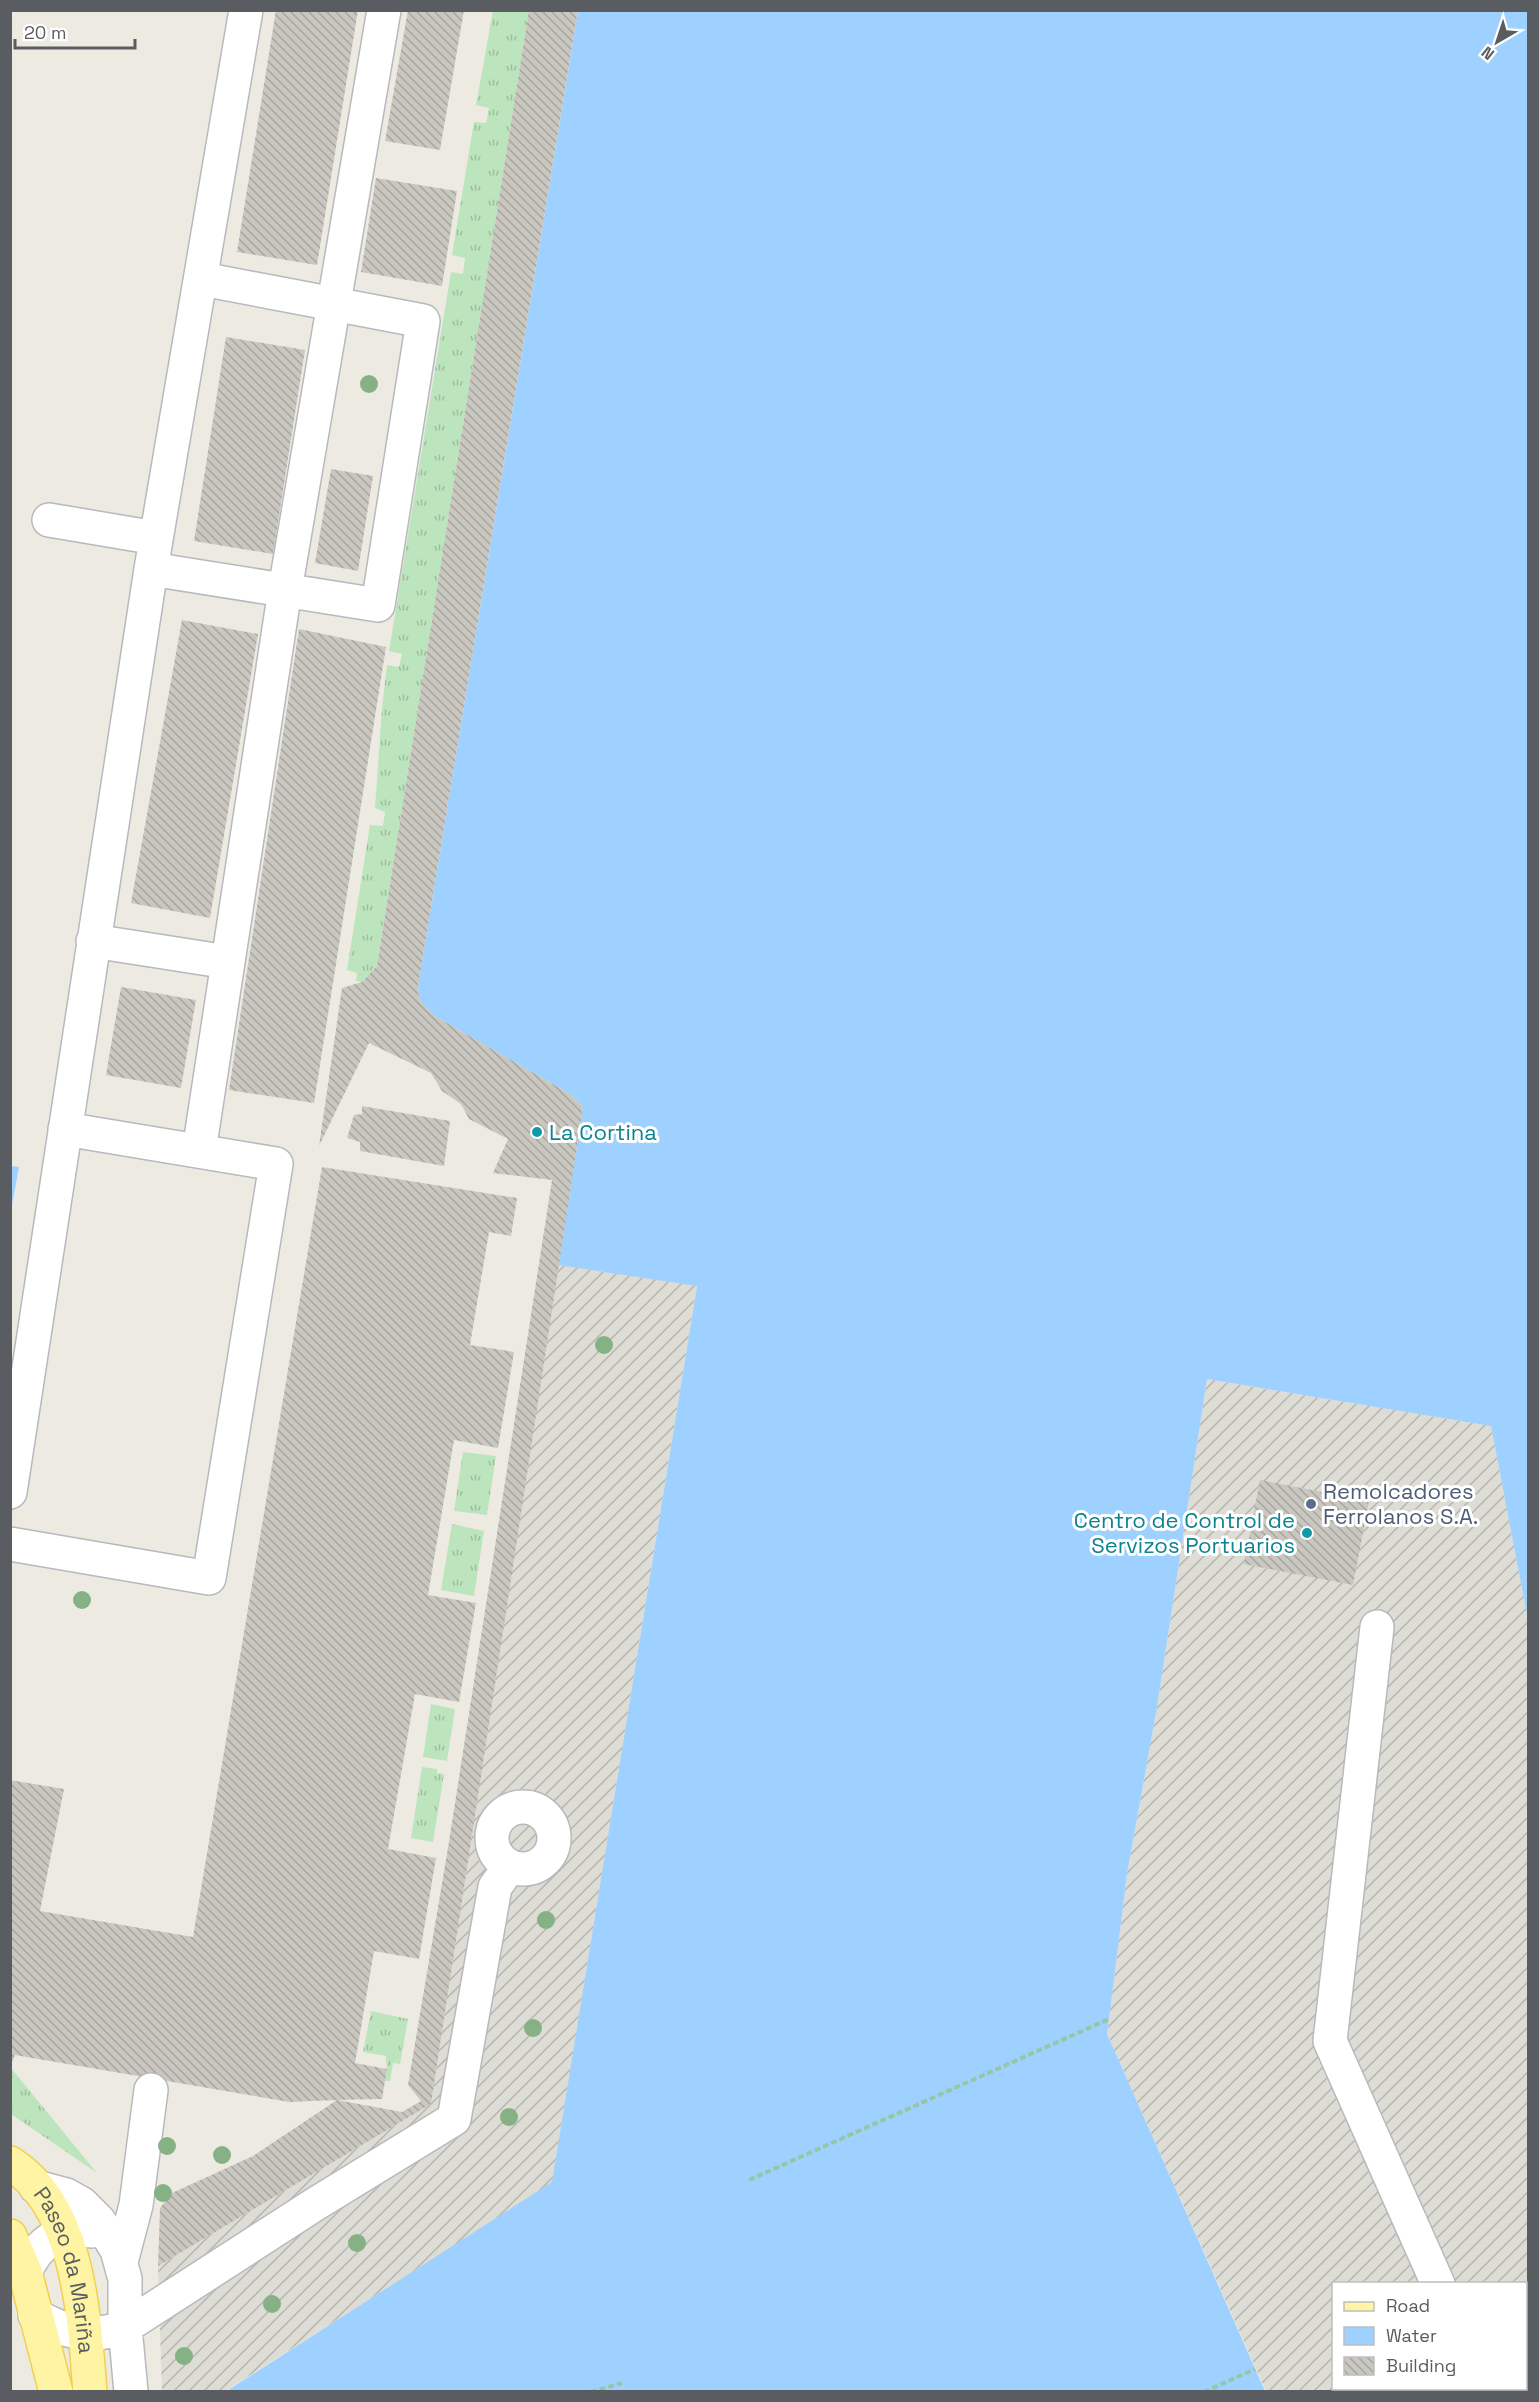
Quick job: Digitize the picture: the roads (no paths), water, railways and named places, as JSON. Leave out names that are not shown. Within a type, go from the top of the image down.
[{"type":"main road","name":"Paseo da Mariña","points":[[10,2163],[36,2187],[53,2209],[64,2232],[73,2261],[85,2334],[90,2391]]},
{"type":"main road","name":"Paseo da Mariña","points":[[10,2236],[25,2303],[56,2391]]},
{"type":"lane","points":[[10,1492],[154,553],[246,10]]},
{"type":"lane","points":[[199,1151],[285,590],[384,10]]},
{"type":"lane","points":[[50,520],[154,553],[285,590],[378,605],[423,321],[202,279]]},
{"type":"lane","points":[[93,941],[228,963]]},
{"type":"lane","points":[[10,1544],[209,1578],[276,1164],[65,1129]]},
{"type":"lane","points":[[1377,1627],[1330,2042],[1438,2282]]},
{"type":"lane","points":[[183,2290],[156,2294],[137,2287],[119,2261],[93,2231],[76,2229],[64,2232],[45,2242],[30,2260],[25,2303],[55,2327],[85,2334],[106,2334],[125,2326],[183,2290],[317,2203],[454,2119],[495,1887],[510,1866]]},
{"type":"lane","points":[[119,2261],[136,2205],[151,2090]]},
{"type":"lane","points":[[36,2187],[66,2196],[82,2204],[99,2221],[119,2261],[131,2391]]},
{"type":"water","points":[[578,11],[1528,11],[1528,1620],[1491,1426],[1207,1379],[1157,1707],[1127,1874],[1107,2034],[1265,2391],[225,2392],[552,2182],[697,1286],[558,1265],[583,1107],[570,1094],[433,1015],[419,999],[418,986]]},
{"type":"water","points":[[10,1166],[19,1167],[11,1210]]},
{"type":"place","name":"La Cortina","points":[[537,1132]]},
{"type":"place","name":"Remolcadores Ferrolanos S.A.","points":[[1311,1504]]},
{"type":"place","name":"Centro de Control de Servizos Portuarios","points":[[1307,1533]]}]
